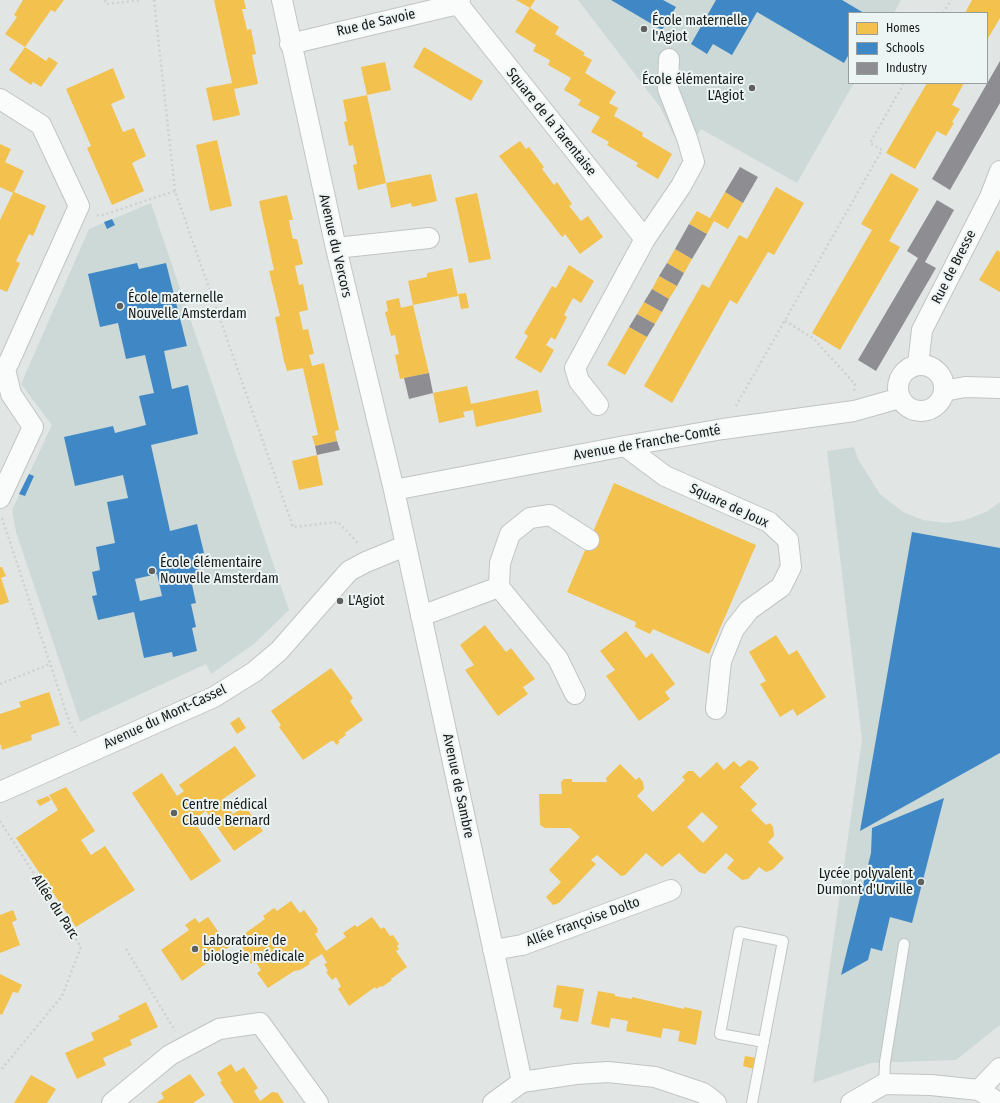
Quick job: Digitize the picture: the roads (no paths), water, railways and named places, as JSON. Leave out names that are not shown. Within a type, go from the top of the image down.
[{"type":"street","name":"Avenue du Vercors","points":[[282,0],[290,44],[336,248],[394,490]]},
{"type":"street","name":"Rue de Savoie","points":[[290,44],[459,2]]},
{"type":"street","name":"Square de la Tarentaise","points":[[459,2],[645,239]]},
{"type":"street","points":[[598,405],[579,381],[575,368],[645,239],[681,186],[694,162],[687,138],[668,89],[670,58]]},
{"type":"street","points":[[0,99],[41,125],[79,206],[3,371],[10,394],[33,427],[1,507]]},
{"type":"street","name":"Rue de Bresse","points":[[918,365],[922,330],[990,197],[1000,171]]},
{"type":"street","points":[[336,248],[429,238]]},
{"type":"street","points":[[918,365],[932,367],[938,372],[944,383],[944,391],[938,404],[932,409],[924,412],[911,410],[904,405],[900,398],[897,386],[900,378],[910,367],[918,365]]},
{"type":"street","points":[[944,391],[965,387],[1000,388]]},
{"type":"street","name":"Avenue de Franche-Comté","points":[[394,490],[625,446],[854,411],[900,398]]},
{"type":"street","name":"Square de Joux","points":[[625,446],[665,476],[769,522],[788,540],[791,567],[781,587],[749,610],[734,629],[721,661],[716,709]]},
{"type":"street","name":"Avenue de Sambre","points":[[394,490],[522,1082]]},
{"type":"street","points":[[575,694],[558,659],[499,587],[500,563],[510,534],[530,518],[550,515],[589,540]]},
{"type":"street","name":"Avenue du Mont-Cassel","points":[[0,792],[214,697],[254,672],[298,630],[336,583],[349,571],[366,562],[405,546]]},
{"type":"street","points":[[421,616],[499,587]]},
{"type":"street","name":"Allée Françoise Dolto","points":[[493,950],[522,945],[671,890]]},
{"type":"street","points":[[112,1103],[170,1055],[219,1029],[260,1022],[318,1103]]},
{"type":"street","points":[[979,1090],[1000,1068]]},
{"type":"street","points":[[493,1103],[522,1082],[576,1074],[608,1072],[655,1077],[703,1093],[716,1103]]},
{"type":"street","points":[[851,1103],[884,1084],[931,1085],[979,1090],[999,1103]]},
{"type":"lane","points":[[752,1103],[764,1042],[783,941],[739,932],[720,1034],[764,1042]]},
{"type":"lane","points":[[884,1084],[885,1062],[904,944]]},
{"type":"place","name":"École maternelle l'Agiot","points":[[644,29]]},
{"type":"place","name":"École élémentaire L'Agiot","points":[[752,88]]},
{"type":"place","name":"École maternelle Nouvelle Amsterdam","points":[[120,306]]},
{"type":"place","name":"École élémentaire Nouvelle Amsterdam","points":[[152,571]]},
{"type":"place","name":"L'Agiot","points":[[340,601]]},
{"type":"place","name":"Centre médical Claude Bernard","points":[[174,813]]},
{"type":"place","name":"Lycée polyvalent Dumont d'Urville","points":[[921,882]]},
{"type":"place","name":"Laboratoire de biologie médicale","points":[[195,949]]}]
